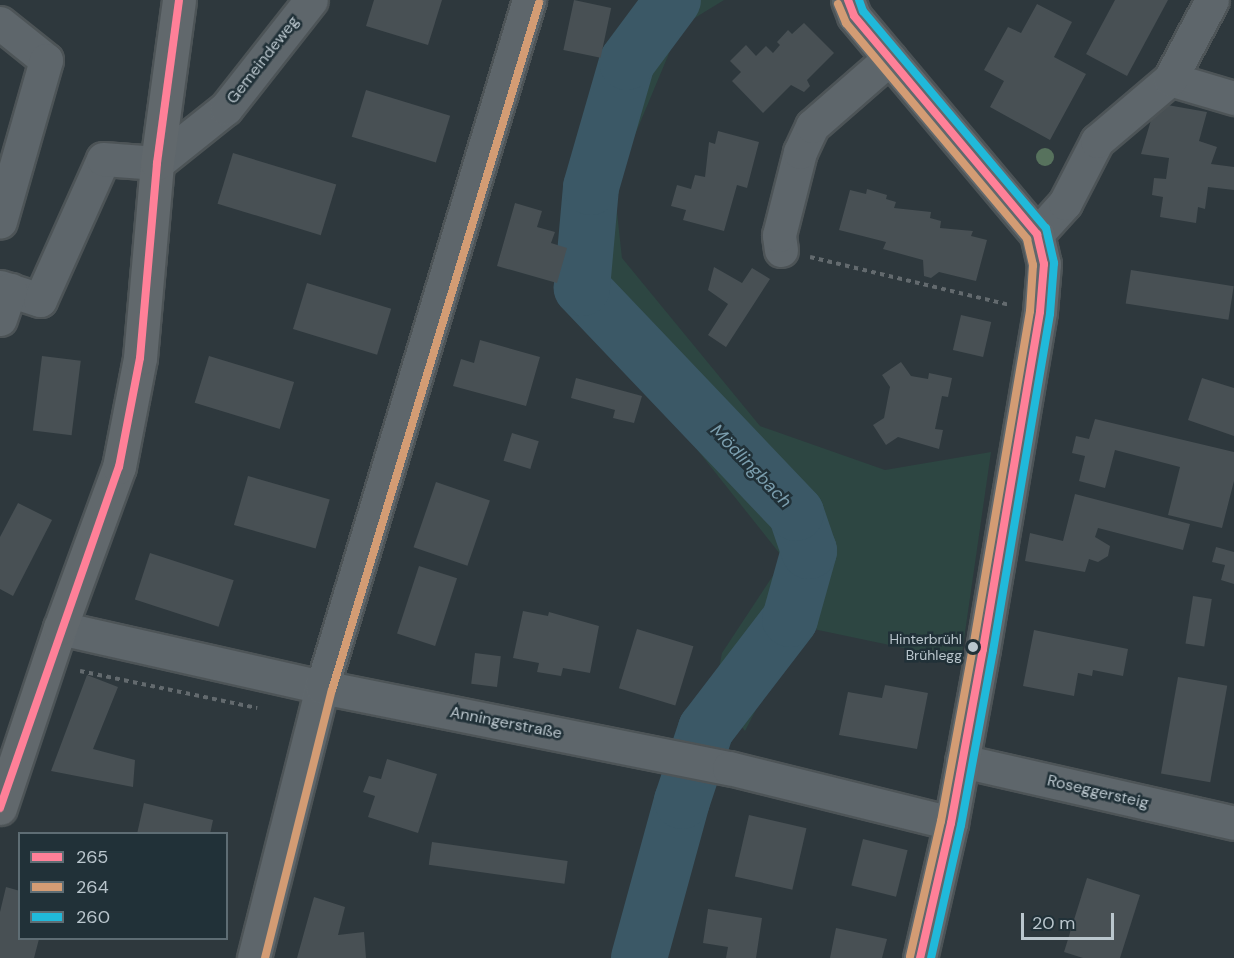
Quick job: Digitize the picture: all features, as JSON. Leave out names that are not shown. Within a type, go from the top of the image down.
[{"type":"main road","points":[[0,808],[60,628],[119,467],[140,358],[157,164],[179,0]]},
{"type":"main road","points":[[849,0],[854,16],[1037,234],[1044,264],[1040,312],[951,823],[920,958]]},
{"type":"street","name":"Gemeindeweg","points":[[157,164],[226,108],[311,0]]},
{"type":"street","points":[[254,958],[322,687],[529,0]]},
{"type":"street","points":[[1037,234],[1065,203],[1097,141],[1170,79],[1212,0]]},
{"type":"street","points":[[0,23],[46,60],[0,222]]},
{"type":"street","points":[[781,250],[779,235],[797,162],[812,126],[890,58]]},
{"type":"street","points":[[1170,79],[1234,98]]},
{"type":"street","points":[[3,299],[40,300],[103,159],[157,164]]},
{"type":"street","name":"Anningerstraße","points":[[60,628],[322,687],[729,768],[951,823]]},
{"type":"street","name":"Roseggersteig","points":[[962,761],[1234,823]]},
{"type":"path","points":[[781,250],[1040,312]]},
{"type":"path","points":[[74,669],[314,720]]},
{"type":"green space","points":[[663,0],[724,0],[680,27],[614,185],[622,258],[760,426],[885,470],[991,452],[961,660],[799,626],[745,731],[714,692],[722,653],[784,559],[572,292],[603,157],[650,22]]},
{"type":"building","points":[[374,0],[442,0],[428,45],[366,26]]},
{"type":"building","points":[[574,0],[611,8],[601,58],[563,50]]},
{"type":"building","points":[[1115,0],[1168,0],[1127,76],[1086,54]]},
{"type":"building","points":[[1037,4],[1072,22],[1054,57],[1086,74],[1050,140],[990,107],[1004,81],[984,70],[1008,27],[1021,33]]},
{"type":"building","points":[[804,23],[834,53],[807,80],[810,86],[804,92],[791,85],[763,113],[732,81],[741,72],[730,61],[746,45],[756,56],[766,46],[773,53],[780,45],[777,42],[788,30],[792,34]]},
{"type":"building","points":[[366,90],[450,116],[436,163],[352,137]]},
{"type":"building","points":[[1156,103],[1207,112],[1199,141],[1217,147],[1211,164],[1234,167],[1234,190],[1208,187],[1205,209],[1198,207],[1196,223],[1160,217],[1163,197],[1152,195],[1154,178],[1166,179],[1169,158],[1141,154]]},
{"type":"building","points":[[718,131],[759,142],[747,188],[737,185],[724,231],[683,220],[686,210],[671,206],[677,185],[691,189],[695,175],[705,177],[709,142],[715,144]]},
{"type":"building","points":[[233,153],[336,185],[321,235],[218,204]]},
{"type":"building","points":[[867,189],[887,195],[886,199],[896,202],[894,208],[931,212],[930,218],[941,221],[940,228],[973,231],[971,236],[987,240],[976,281],[939,272],[931,278],[924,276],[923,260],[883,249],[886,242],[839,230],[850,190],[866,194]]},
{"type":"building","points":[[515,203],[542,211],[537,227],[555,232],[551,243],[567,248],[557,283],[497,266]]},
{"type":"building","points":[[714,267],[742,283],[752,268],[770,279],[726,347],[708,335],[728,304],[708,290]]},
{"type":"building","points":[[1131,270],[1234,286],[1228,320],[1126,304]]},
{"type":"building","points":[[307,283],[391,309],[377,355],[293,329]]},
{"type":"building","points":[[961,315],[991,322],[983,357],[953,350]]},
{"type":"building","points":[[480,340],[540,357],[526,406],[453,386],[461,359],[474,363]]},
{"type":"building","points":[[42,356],[81,361],[72,435],[33,430]]},
{"type":"building","points":[[209,356],[294,382],[280,429],[195,403]]},
{"type":"building","points":[[901,362],[911,376],[928,379],[929,373],[952,378],[948,397],[942,396],[935,429],[943,430],[939,449],[898,437],[886,445],[873,425],[884,418],[890,387],[882,375]]},
{"type":"building","points":[[576,378],[642,396],[634,423],[613,418],[615,410],[571,398]]},
{"type":"building","points":[[1202,378],[1234,388],[1234,436],[1188,420]]},
{"type":"building","points":[[1095,419],[1234,452],[1234,481],[1222,528],[1168,515],[1180,467],[1115,450],[1105,488],[1079,481],[1085,456],[1072,453],[1076,436],[1089,439]]},
{"type":"building","points":[[512,433],[539,441],[530,469],[504,461]]},
{"type":"building","points":[[248,476],[330,499],[316,548],[234,525]]},
{"type":"building","points":[[436,482],[490,501],[467,566],[414,547]]},
{"type":"building","points":[[1075,494],[1190,524],[1183,550],[1098,528],[1095,537],[1110,546],[1108,556],[1098,562],[1089,559],[1085,572],[1025,561],[1030,533],[1063,541]]},
{"type":"building","points":[[18,503],[52,520],[13,596],[0,589],[0,537]]},
{"type":"building","points":[[1216,547],[1234,552],[1234,584],[1221,580],[1225,565],[1212,562]]},
{"type":"building","points":[[150,553],[234,580],[219,627],[135,600]]},
{"type":"building","points":[[419,566],[457,578],[435,646],[397,634]]},
{"type":"building","points":[[1193,596],[1212,599],[1204,646],[1185,643]]},
{"type":"building","points":[[523,611],[548,616],[549,612],[599,626],[590,673],[563,668],[561,676],[537,672],[539,663],[513,658]]},
{"type":"building","points":[[637,629],[693,646],[675,706],[619,688]]},
{"type":"building","points":[[1034,630],[1128,649],[1123,676],[1093,670],[1092,676],[1078,673],[1074,696],[1023,686]]},
{"type":"building","points":[[475,653],[501,656],[497,687],[471,684]]},
{"type":"building","points":[[87,675],[118,687],[93,749],[135,760],[133,787],[51,771]]},
{"type":"building","points":[[1178,677],[1227,686],[1210,782],[1161,774]]},
{"type":"building","points":[[885,685],[928,693],[917,749],[839,735],[848,692],[882,698]]},
{"type":"building","points":[[387,759],[437,774],[418,833],[368,817],[375,796],[363,792],[369,776],[381,779]]},
{"type":"building","points":[[144,803],[213,820],[210,832],[137,832]]},
{"type":"building","points":[[749,815],[806,828],[792,890],[735,876]]},
{"type":"building","points":[[863,839],[908,850],[896,897],[851,886]]},
{"type":"building","points":[[432,842],[568,861],[564,884],[429,865]]},
{"type":"building","points":[[1087,878],[1140,895],[1120,958],[1083,958],[1064,952]]},
{"type":"building","points":[[6,887],[18,890],[18,940],[39,940],[34,958],[0,958],[0,912]]},
{"type":"building","points":[[314,897],[345,907],[338,935],[364,932],[366,958],[297,958]]},
{"type":"building","points":[[708,909],[762,918],[756,958],[726,958],[728,947],[703,943]]},
{"type":"building","points":[[836,928],[887,939],[882,958],[830,958]]},
{"type":"waterway","name":"Mödlingbach","points":[[639,958],[682,801],[706,729],[790,619],[809,551],[796,513],[582,288],[591,187],[627,62],[673,0]]},
{"type":"transit line","name":"265","points":[[0,808],[119,467],[140,358],[157,163],[179,0]]},
{"type":"transit line","name":"265","points":[[848,0],[854,16],[1037,234],[1044,264],[1040,312],[983,649],[951,823],[920,958]]},
{"type":"transit line","name":"260","points":[[859,0],[863,11],[1046,228],[1054,263],[1050,314],[993,651],[961,825],[931,958]]},
{"type":"transit line","name":"264","points":[[265,958],[332,690],[539,3]]},
{"type":"transit line","name":"264","points":[[838,4],[846,23],[1027,239],[1033,265],[1030,311],[973,647],[941,821],[910,956]]},
{"type":"place","name":"Hinterbrühl Brühlegg","points":[[973,647]]}]
